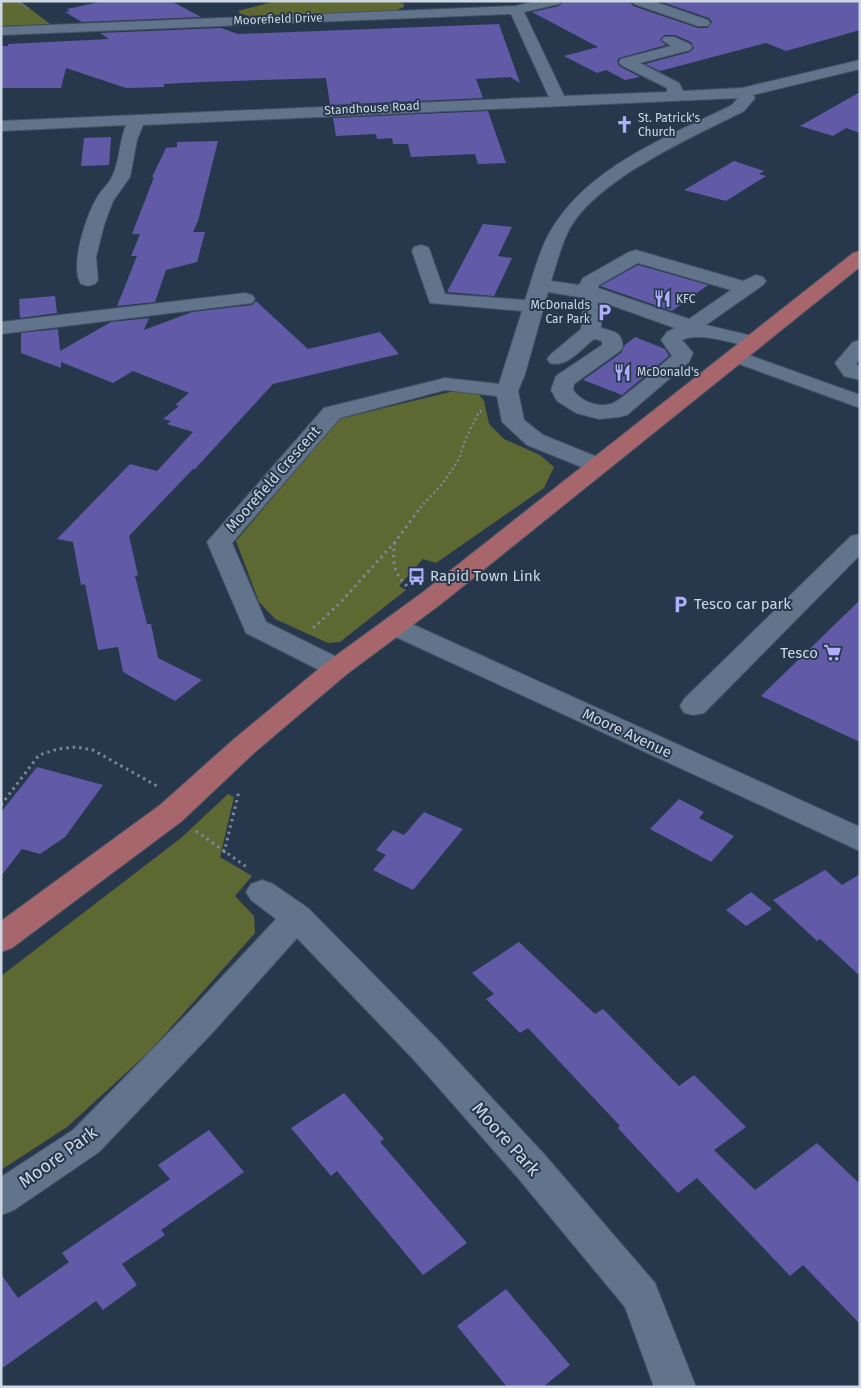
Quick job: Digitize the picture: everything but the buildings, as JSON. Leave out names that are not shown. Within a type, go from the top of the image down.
[{"type":"main road","points":[[1,939],[177,807],[244,746],[337,668],[432,598],[597,464],[860,257]]},
{"type":"street","points":[[408,1],[434,14]]},
{"type":"street","name":"Moorefield Drive","points":[[1,30],[516,10],[554,1]]},
{"type":"street","points":[[639,1],[704,23]]},
{"type":"street","points":[[196,22],[203,16],[237,8]]},
{"type":"street","points":[[516,10],[558,100]]},
{"type":"street","points":[[669,40],[685,47],[626,62],[674,86],[676,96]]},
{"type":"street","name":"Standhouse Road","points":[[1,126],[742,93],[860,64]]},
{"type":"street","points":[[597,464],[535,440],[513,422],[508,397],[539,285],[558,233],[571,214],[598,187],[641,158],[738,108],[747,98],[742,93]]},
{"type":"street","points":[[88,280],[87,258],[98,214],[106,196],[120,180],[126,162],[128,139],[138,119]]},
{"type":"street","points":[[421,251],[438,299],[533,306]]},
{"type":"street","points":[[557,359],[591,331],[593,293],[590,282],[636,256],[752,284],[698,328],[675,335],[671,340],[683,353],[682,358],[618,410],[599,412],[584,408],[565,396],[562,390],[564,381],[613,347],[612,338],[591,331]]},
{"type":"street","points":[[539,285],[593,293],[698,328],[860,402]]},
{"type":"street","points":[[1,328],[245,299]]},
{"type":"street","points":[[860,346],[845,363],[851,372],[860,374]]},
{"type":"street","name":"Moorefield Crescent","points":[[337,668],[255,627],[219,542],[332,413],[445,384],[508,397]]},
{"type":"street","points":[[694,706],[860,540]]},
{"type":"street","name":"Moore Avenue","points":[[394,626],[860,840]]},
{"type":"street","name":"Moore Park","points":[[262,892],[297,917],[434,1058],[531,1166],[641,1296],[675,1387]]},
{"type":"street","name":"Moore Park","points":[[1,1198],[86,1141],[202,1021],[297,917]]},
{"type":"path","points":[[294,646],[338,605],[395,542],[411,518],[443,483],[459,459],[466,438],[479,412],[508,397]]},
{"type":"path","points":[[395,542],[394,564],[397,578],[406,586],[432,598]]},
{"type":"path","points":[[1,805],[39,756],[58,749],[76,748],[93,750],[177,807],[224,853],[268,881],[262,892]]},
{"type":"path","points":[[216,771],[240,782],[224,853]]},
{"type":"green space","points":[[1,1],[20,1],[50,24],[1,26]]},
{"type":"green space","points":[[276,1],[397,1],[404,4],[404,7],[392,12],[383,13],[252,17],[241,14],[238,11]]},
{"type":"green space","points":[[450,392],[477,392],[484,401],[489,424],[504,439],[540,455],[554,467],[544,488],[436,563],[423,559],[399,586],[406,590],[340,642],[328,643],[275,619],[259,602],[236,541],[339,419]]},
{"type":"green space","points":[[228,794],[234,797],[220,857],[252,876],[235,896],[254,916],[255,933],[150,1051],[67,1127],[1,1170],[1,976],[181,838]]},
{"type":"place","name":"St. Patrick's Church","points":[[624,125]]},
{"type":"place","name":"KFC","points":[[662,299]]},
{"type":"place","name":"McDonalds Car Park","points":[[604,312]]},
{"type":"place","name":"McDonald's","points":[[623,372]]},
{"type":"place","name":"Rapid Town Link","points":[[416,576]]},
{"type":"place","name":"Tesco car park","points":[[680,604]]},
{"type":"place","name":"Tesco","points":[[832,653]]}]
